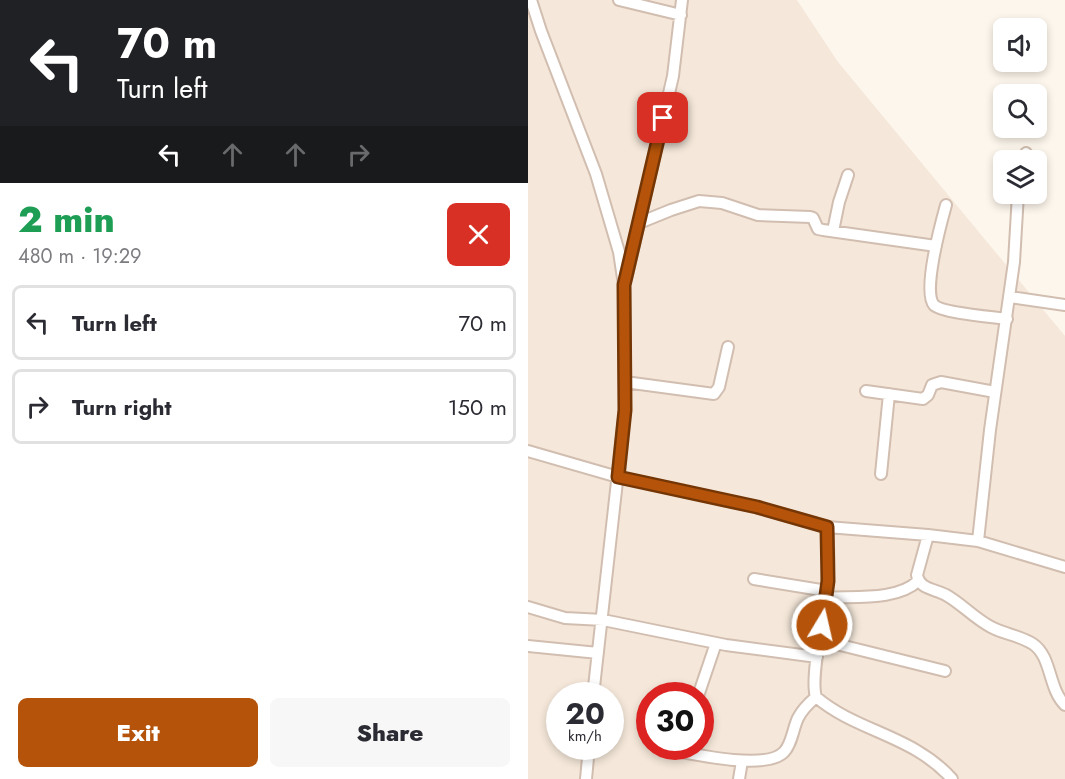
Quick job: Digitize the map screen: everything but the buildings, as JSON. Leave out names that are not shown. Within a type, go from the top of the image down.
[{"type":"street","points":[[531,0],[541,32],[596,174],[619,252],[624,285],[625,410],[595,682]]},
{"type":"street","points":[[619,0],[681,15]]},
{"type":"street","points":[[624,285],[673,76],[682,0]]},
{"type":"street","points":[[833,231],[848,175]]},
{"type":"street","points":[[639,223],[691,203],[706,201],[722,203],[758,215],[810,217],[813,218],[818,229],[936,246]]},
{"type":"street","points":[[978,540],[981,496],[1010,297],[1017,204]]},
{"type":"street","points":[[946,205],[936,246],[930,291],[934,305],[947,311],[1007,319]]},
{"type":"street","points":[[1010,297],[1065,305]]},
{"type":"street","points":[[626,382],[714,394],[719,387],[728,347]]},
{"type":"street","points":[[866,391],[922,399],[928,395],[932,385],[941,382],[995,392]]},
{"type":"street","points":[[881,474],[889,394]]},
{"type":"street","points":[[528,451],[618,477],[757,507],[827,527],[978,540],[1065,567]]},
{"type":"street","points":[[827,527],[827,595],[817,657],[814,686],[816,697],[856,721],[933,759],[952,779]]},
{"type":"street","points":[[928,535],[917,575],[918,581],[923,586],[951,598],[990,627],[1035,646],[1045,660],[1053,687],[1065,705]]},
{"type":"street","points":[[754,579],[827,595],[894,594],[918,581]]},
{"type":"street","points":[[528,607],[565,618],[603,620],[716,643],[817,657]]},
{"type":"street","points":[[820,640],[945,671]]},
{"type":"street","points":[[703,682],[716,643]]},
{"type":"street","points":[[528,646],[598,653]]},
{"type":"street","points":[[714,756],[758,762],[782,754],[803,710],[816,697]]},
{"type":"street","points":[[586,779],[588,760]]},
{"type":"street","points":[[739,779],[742,761]]},
{"type":"shaded area","points":[[528,0],[797,0],[838,62],[1065,336],[1065,779],[528,779]]},
{"type":"route","points":[[663,118],[624,285],[625,410],[618,477],[703,494],[827,527],[828,581],[822,625]]}]
